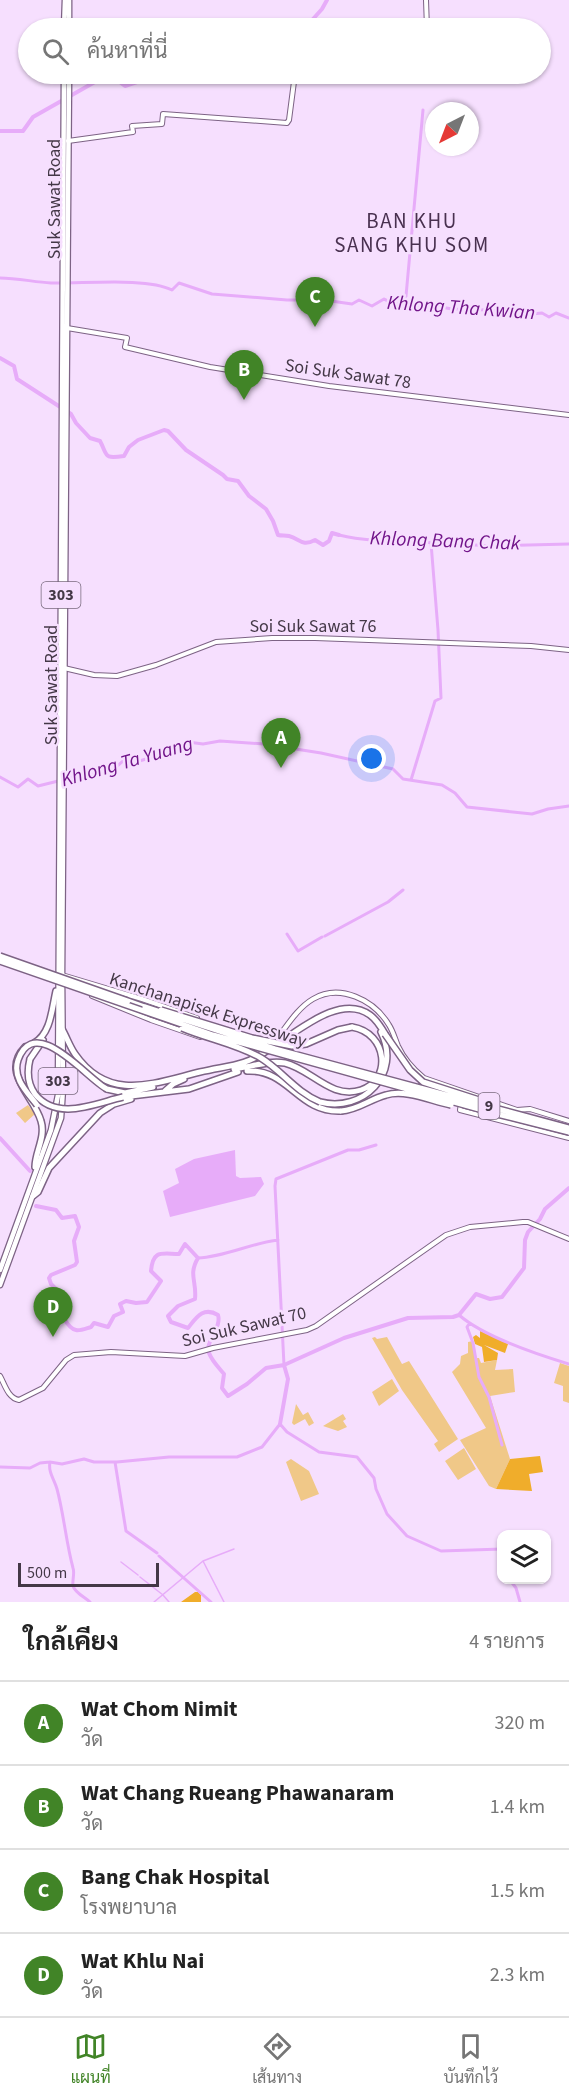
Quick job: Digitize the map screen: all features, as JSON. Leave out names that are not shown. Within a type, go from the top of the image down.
[{"type":"highway","name":"Kanchanapisek Expressway","points":[[0,959],[244,1040],[408,1087]]},
{"type":"highway","name":"Kanchanapisek Expressway","points":[[0,959],[156,1016],[264,1050],[408,1087]]},
{"type":"highway","points":[[34,1175],[42,1137],[41,1121],[17,1083],[14,1067],[20,1052],[37,1042],[49,1024],[60,983]]},
{"type":"highway","points":[[56,991],[55,1011],[50,1029],[30,1059],[28,1081],[36,1095],[48,1105],[69,1109],[123,1097],[189,1089],[212,1083],[237,1072],[262,1071],[274,1076],[309,1104],[323,1110],[341,1111],[358,1108],[384,1095],[401,1093],[465,1108],[479,1109]]},
{"type":"highway","points":[[145,1007],[164,1010],[282,1045],[306,1044],[338,1030],[352,1027],[371,1034],[381,1051],[381,1065],[376,1078],[372,1084],[360,1091],[335,1090],[291,1065],[278,1062],[189,1078],[175,1083],[165,1091]]},
{"type":"highway","points":[[62,1029],[80,1060],[98,1077],[130,1087],[242,1064],[263,1054],[306,1024],[328,1013],[345,1009],[362,1011],[376,1020],[410,1070],[423,1082],[518,1114]]},
{"type":"highway","points":[[156,1016],[196,1034],[255,1055],[267,1062],[302,1092],[320,1102],[339,1104],[352,1102],[367,1094],[381,1079],[386,1064],[386,1045],[379,1029],[362,1011]]},
{"type":"highway","points":[[35,1167],[45,1132],[44,1119],[20,1082],[17,1068],[21,1055],[34,1044],[47,1045],[60,1051],[93,1080],[107,1089],[125,1093],[132,1092],[160,1086],[173,1079]]},
{"type":"highway","name":"9","points":[[408,1087],[479,1109],[569,1130]]},
{"type":"highway","name":"9","points":[[408,1087],[518,1114],[569,1130]]},
{"type":"highway","points":[[33,1196],[38,1192],[49,1168],[100,1113],[114,1104],[150,1093]]},
{"type":"main road","points":[[67,0],[67,18]]},
{"type":"main road","name":"Suk Sawat Road","points":[[62,777],[64,288],[68,141],[65,84]]},
{"type":"main road","name":"Suk Sawat Road","points":[[65,280],[68,84]]},
{"type":"main road","name":"Suk Sawat Road","points":[[64,288],[67,328],[65,344]]},
{"type":"main road","name":"Suk Sawat Road","points":[[0,1270],[33,1196],[61,1119],[63,1089],[60,983],[62,975],[64,413]]},
{"type":"main road","name":"Suk Sawat Road","points":[[0,1285],[34,1175],[51,1130],[57,1105],[62,804]]},
{"type":"street","points":[[426,0],[427,18]]},
{"type":"street","points":[[68,141],[133,132],[132,126],[162,124],[163,114],[287,123],[293,84]]},
{"type":"street","name":"Soi Suk Sawat 78","points":[[67,328],[127,338],[125,347],[210,368],[329,387],[569,415]]},
{"type":"street","name":"Soi Suk Sawat 76","points":[[64,668],[94,675],[123,676],[216,642],[232,640],[315,638],[536,646],[569,650]]},
{"type":"street","points":[[62,975],[142,999],[231,1033],[259,1041],[272,1041],[279,1036],[311,999],[321,995],[343,993],[362,999],[387,1022],[401,1052],[424,1078],[519,1110],[530,1109],[569,1121]]},
{"type":"street","points":[[60,983],[165,1026],[222,1044],[230,1043],[231,1033]]},
{"type":"street","points":[[462,1091],[460,1110],[569,1138]]},
{"type":"street","points":[[524,1125],[530,1109]]},
{"type":"street","name":"Soi Suk Sawat 70","points":[[0,1376],[10,1395],[19,1400],[43,1388],[66,1360],[74,1355],[113,1352],[178,1357],[207,1349],[283,1336],[316,1326],[446,1235],[470,1227],[523,1222],[569,1239]]},
{"type":"shaded area","points":[[28,1105],[35,1114],[25,1123],[16,1113]]},
{"type":"shaded area","points":[[235,1150],[236,1176],[240,1178],[261,1177],[264,1184],[255,1196],[170,1217],[163,1191],[179,1183],[175,1169],[194,1159]]},
{"type":"shaded area","points":[[480,1331],[508,1344],[505,1353],[484,1345],[498,1353],[497,1360],[484,1362],[482,1347],[475,1344],[473,1337],[476,1335],[480,1338]]},
{"type":"shaded area","points":[[387,1337],[402,1364],[409,1361],[458,1439],[439,1452],[434,1444],[438,1441],[402,1390],[372,1338],[377,1339]]},
{"type":"shaded area","points":[[473,1341],[475,1358],[479,1358],[481,1363],[497,1360],[495,1370],[513,1369],[515,1392],[490,1396],[510,1459],[496,1489],[489,1486],[460,1440],[486,1428],[452,1372],[460,1364],[461,1356],[468,1353],[468,1342]]},
{"type":"shaded area","points":[[560,1363],[569,1366],[569,1403],[563,1401],[563,1386],[554,1383]]},
{"type":"shaded area","points":[[392,1379],[399,1391],[379,1406],[372,1392]]},
{"type":"shaded area","points":[[296,1404],[303,1415],[308,1412],[314,1423],[309,1426],[305,1419],[294,1425],[292,1423]]},
{"type":"shaded area","points":[[343,1414],[346,1419],[343,1421],[347,1427],[338,1431],[323,1426]]},
{"type":"shaded area","points":[[464,1448],[476,1469],[458,1480],[445,1461]]},
{"type":"shaded area","points":[[540,1456],[543,1472],[529,1474],[532,1491],[496,1489],[510,1459]]},
{"type":"shaded area","points":[[291,1459],[309,1471],[319,1494],[301,1501],[286,1462]]},
{"type":"shaded area","points":[[195,1592],[201,1595],[201,1602],[181,1602]]},
{"type":"waterway","points":[[314,18],[327,0]]},
{"type":"waterway","points":[[0,131],[23,131],[33,117],[91,84]]},
{"type":"waterway","points":[[122,84],[125,86],[131,84]]},
{"type":"waterway","points":[[400,304],[406,296],[423,110]]},
{"type":"waterway","name":"Khlong Tha Kwian","points":[[0,278],[51,283],[131,282],[161,286],[172,290],[179,283],[212,294],[287,300],[324,300],[352,304],[359,300],[372,306],[384,299],[404,307],[435,306],[452,309],[542,313],[549,317],[556,313],[569,318]]},
{"type":"waterway","name":"Khlong Bang Chak","points":[[0,358],[14,366],[17,379],[71,414],[90,438],[100,441],[109,457],[124,456],[129,447],[138,440],[164,430],[168,431],[186,450],[227,479],[238,481],[249,496],[266,509],[278,535],[289,536],[304,543],[315,540],[323,545],[329,541],[332,533],[339,535]]},
{"type":"waterway","name":"Khlong Bang Chak","points":[[339,535],[371,540],[438,544],[491,546],[569,544]]},
{"type":"waterway","points":[[411,780],[435,701],[441,698],[431,543]]},
{"type":"waterway","name":"Khlong Ta Yuang","points":[[0,777],[18,787],[28,779],[38,786],[103,770],[113,770],[124,760],[136,762],[173,751],[188,742],[203,744],[220,741],[264,744],[321,753],[393,769],[403,779],[442,785],[455,793],[467,807],[532,814],[569,806]]},
{"type":"waterway","points":[[325,936],[388,902],[403,890]]},
{"type":"waterway","points":[[287,934],[298,951],[322,937]]},
{"type":"waterway","points":[[0,1138],[30,1171]]},
{"type":"waterway","points":[[284,1365],[276,1179],[348,1150],[359,1150],[376,1145]]},
{"type":"waterway","points":[[36,1206],[56,1210],[62,1218],[75,1216],[79,1227],[74,1241],[77,1262],[49,1278],[56,1289],[53,1293],[62,1314],[68,1325],[76,1330],[91,1327],[94,1323],[108,1327],[114,1316],[123,1312],[120,1304],[126,1301],[147,1302],[161,1281],[151,1271],[154,1259],[159,1254],[179,1254],[185,1244],[198,1258],[193,1274],[195,1299],[178,1306],[168,1316],[171,1322],[188,1328],[200,1314],[208,1312],[218,1315],[218,1325],[208,1348],[212,1359],[224,1374],[222,1388],[228,1396],[266,1368],[284,1365],[344,1338],[408,1318],[453,1317],[459,1315],[476,1294],[490,1299],[502,1297],[524,1268],[525,1240],[528,1232],[540,1219],[545,1209],[569,1188]]},
{"type":"waterway","points":[[198,1258],[278,1240]]},
{"type":"waterway","points":[[459,1315],[496,1338],[569,1364]]},
{"type":"waterway","points":[[469,1324],[467,1327],[473,1343],[479,1377],[489,1397],[502,1445]]},
{"type":"waterway","points":[[280,1424],[288,1379],[284,1365]]},
{"type":"waterway","points":[[0,1467],[30,1468],[40,1463],[62,1464],[84,1459],[94,1462],[117,1462],[169,1457],[237,1457],[262,1447],[280,1424],[287,1432],[319,1452],[357,1457],[374,1478],[376,1489],[387,1514],[407,1536],[441,1551],[497,1549]]},
{"type":"waterway","points":[[50,1462],[74,1570],[73,1586],[90,1602]]},
{"type":"waterway","points":[[115,1462],[126,1531],[157,1553]]},
{"type":"waterway","points":[[154,1602],[203,1561],[234,1549]]},
{"type":"waterway","points":[[159,1556],[211,1602]]},
{"type":"waterway","points":[[203,1561],[224,1602]]},
{"type":"waterway","points":[[121,1562],[138,1575]]},
{"type":"waterway","points":[[140,1577],[169,1602]]},
{"type":"waterway","points":[[513,1584],[520,1602]]},
{"type":"place","name":"Bang Chak Hospital","points":[[315,327]]},
{"type":"place","name":"Wat Chang Rueang Phawanaram","points":[[244,400]]},
{"type":"place","name":"Wat Chom Nimit","points":[[281,768]]},
{"type":"place","name":"Wat Khlu Nai","points":[[53,1337]]},
{"type":"district","name":"BAN KHU SANG KHU SOM","points":[[412,233]]}]
